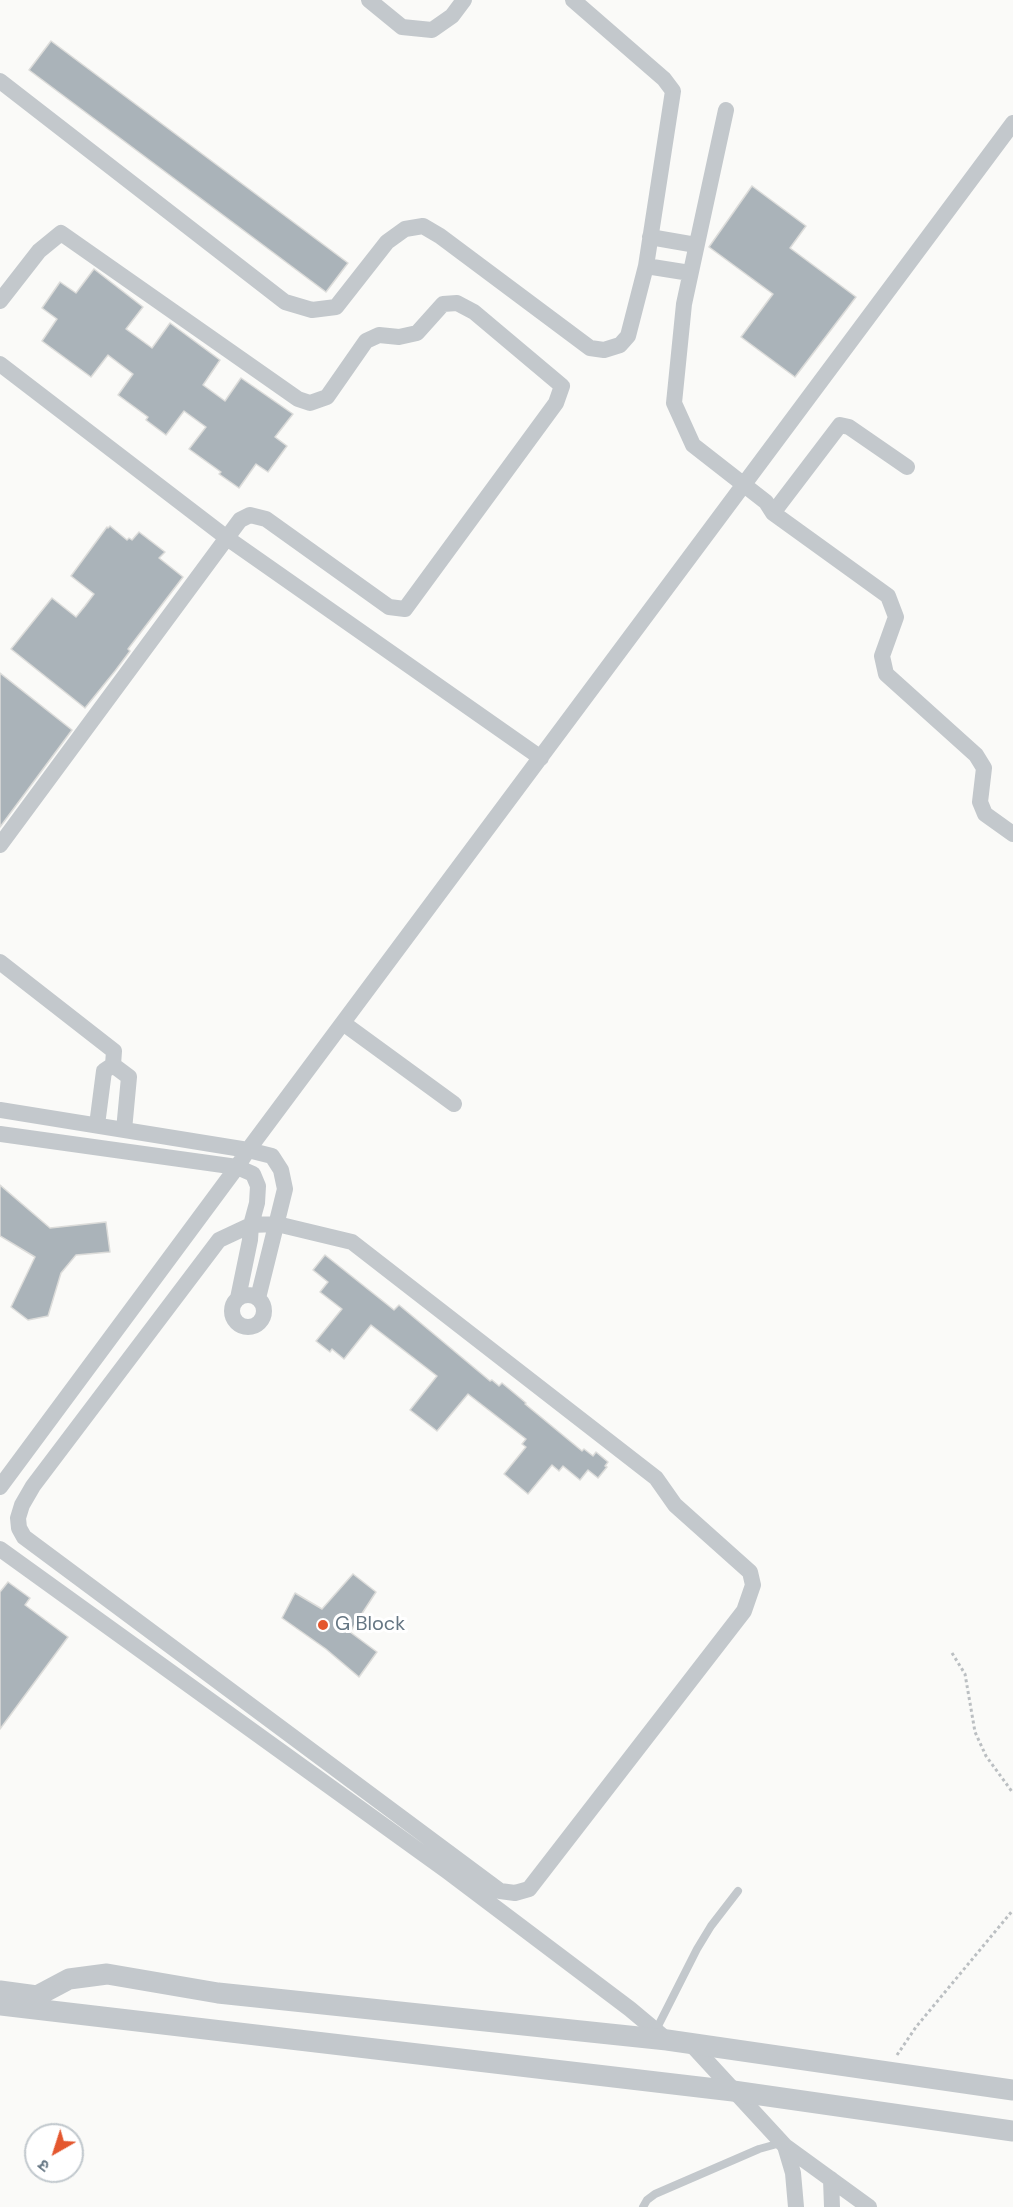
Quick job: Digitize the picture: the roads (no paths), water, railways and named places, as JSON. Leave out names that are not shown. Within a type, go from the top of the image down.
[{"type":"street","points":[[369,0],[402,27],[432,30],[453,16],[464,0]]},
{"type":"street","points":[[0,81],[285,302],[312,310],[336,307],[387,242],[405,229],[423,226],[440,236],[590,348],[604,350],[620,345],[628,336],[646,266],[672,91],[664,80],[573,0]]},
{"type":"street","points":[[726,110],[684,304],[674,403],[693,445],[741,489],[766,502],[772,512],[888,596],[896,617],[882,656],[886,674],[976,755],[984,768],[980,802],[985,814],[1013,834]]},
{"type":"street","points":[[0,1487],[248,1150],[1013,123]]},
{"type":"street","points":[[0,302],[39,251],[61,233],[298,399],[310,403],[327,397],[366,340],[378,335],[399,337],[417,333],[443,304],[457,303],[474,312],[562,386],[556,403],[405,609],[389,607],[266,519],[250,514],[240,520],[0,845]]},
{"type":"street","points":[[650,237],[696,245]]},
{"type":"street","points":[[646,266],[690,273]]},
{"type":"street","points":[[0,364],[227,538],[541,758]]},
{"type":"street","points":[[772,512],[840,425],[849,428],[907,467]]},
{"type":"street","points":[[0,962],[114,1051],[113,1065]]},
{"type":"street","points":[[343,1023],[454,1104]]},
{"type":"street","points":[[97,1125],[104,1071],[113,1065]]},
{"type":"street","points":[[113,1065],[129,1077],[124,1130]]},
{"type":"street","points":[[0,1110],[248,1150],[272,1156],[281,1170],[285,1189],[258,1298]]},
{"type":"street","points":[[0,1134],[237,1167],[253,1174],[258,1186],[257,1203],[238,1298],[232,1306],[232,1317],[235,1322],[245,1328],[255,1326],[263,1318],[264,1308],[258,1298],[249,1295],[238,1298]]},
{"type":"street","points":[[277,1224],[352,1242],[656,1478],[675,1505],[750,1572],[753,1585],[744,1611],[529,1889],[515,1893],[500,1891],[24,1538],[19,1528],[18,1518],[22,1504],[33,1486],[219,1240],[251,1225],[277,1224]]},
{"type":"street","points":[[0,1549],[437,1864],[662,2035]]},
{"type":"street","points":[[0,1991],[37,1996],[69,1979],[107,1974],[218,1993],[662,2035],[691,2044],[1013,2090]]},
{"type":"street","points":[[0,2005],[733,2091],[1013,2131]]},
{"type":"street","points":[[691,2044],[786,2146],[869,2207]]},
{"type":"street","points":[[786,2146],[794,2173],[796,2207]]},
{"type":"street","points":[[831,2179],[832,2207]]},
{"type":"lane","points":[[662,2035],[697,1949],[711,1926],[738,1891]]},
{"type":"lane","points":[[643,2207],[655,2194],[759,2150],[777,2144],[786,2146]]},
{"type":"place","name":"G Block","points":[[323,1625]]}]
